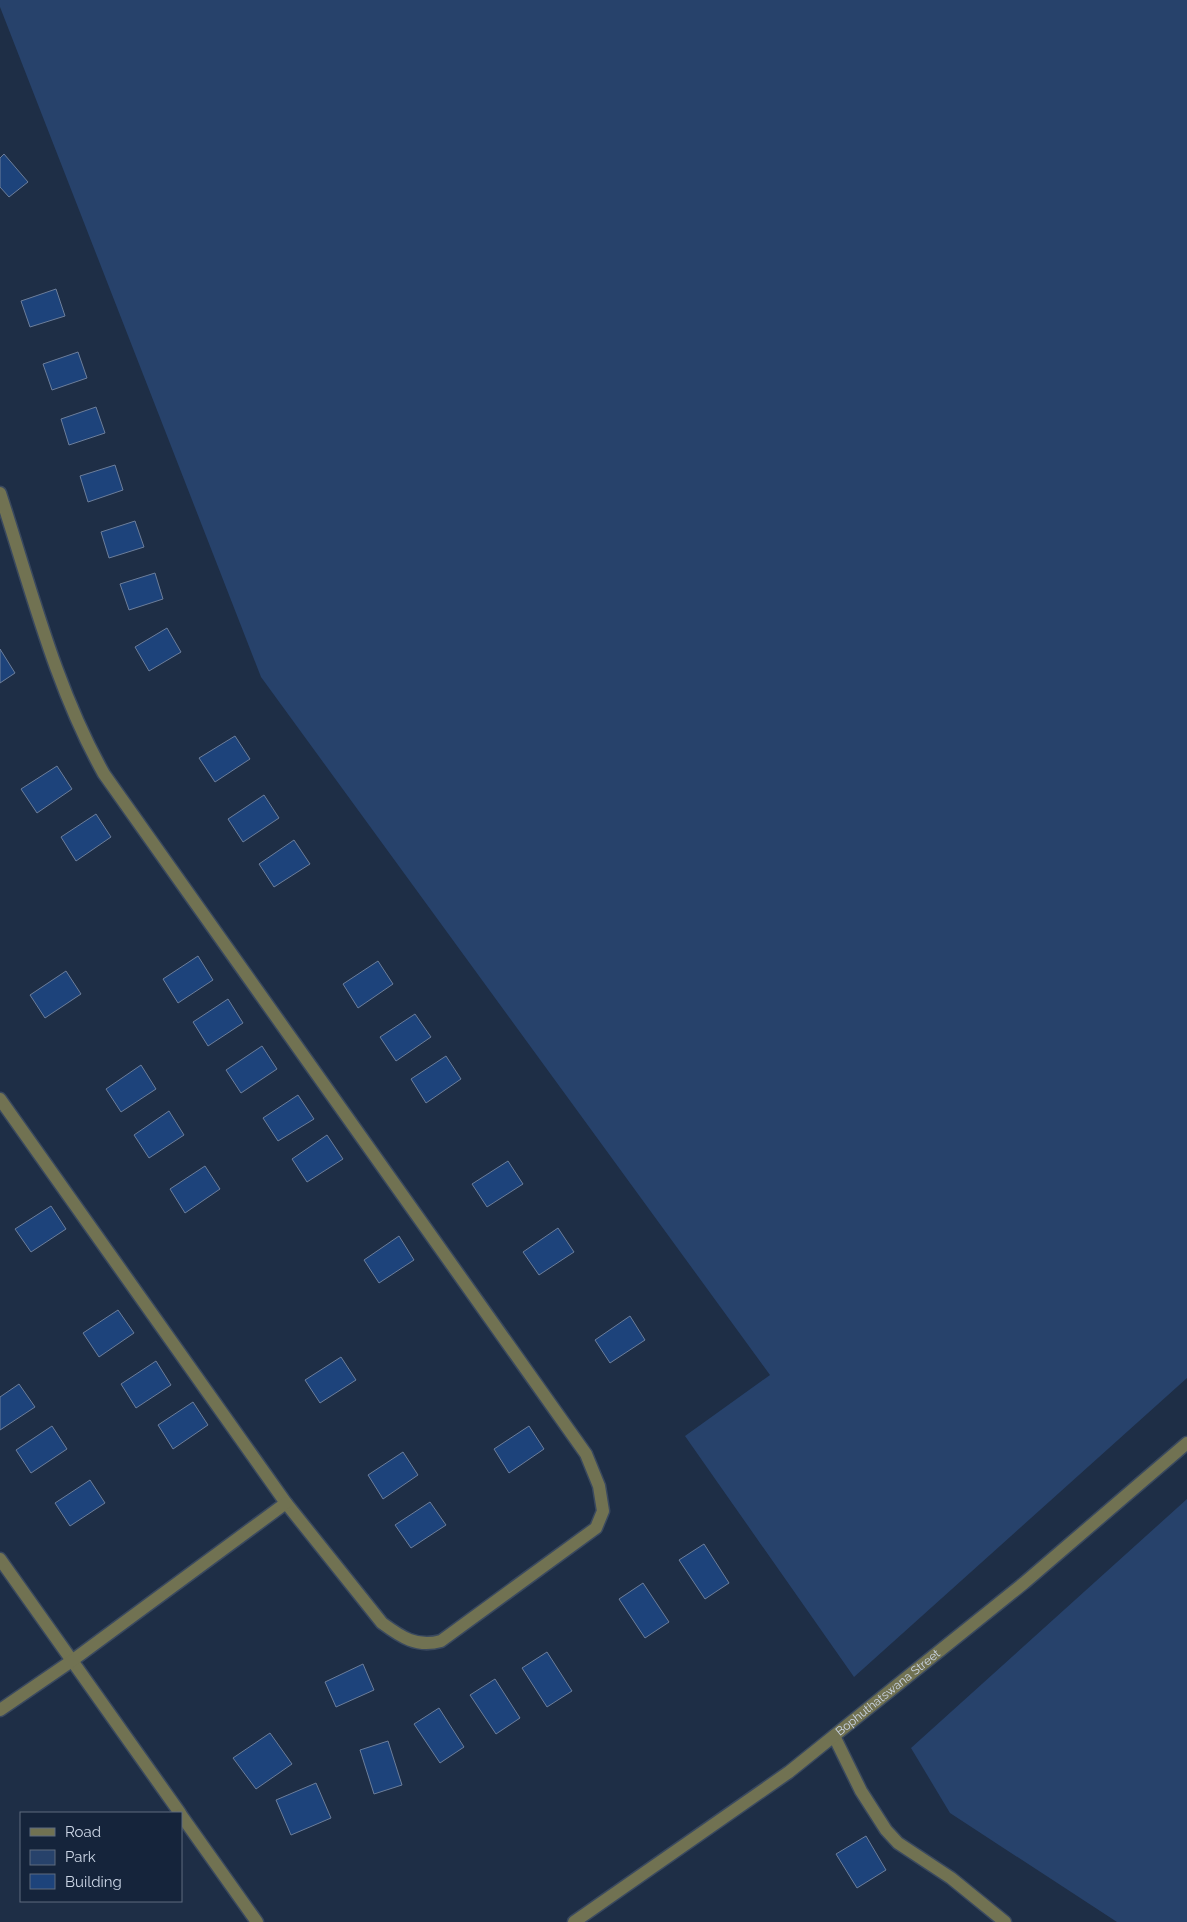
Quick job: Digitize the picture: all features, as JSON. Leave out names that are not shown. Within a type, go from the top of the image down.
[{"type":"street","points":[[0,493],[57,671],[85,740],[104,774],[586,1454],[599,1486],[603,1511],[596,1528],[441,1641],[421,1644],[411,1642],[396,1634],[382,1623],[286,1503],[0,1098]]},
{"type":"street","name":"Bophuthatswana Street","points":[[574,1922],[789,1772],[1024,1583],[1187,1443]]},
{"type":"street","points":[[0,1710],[73,1660],[286,1503]]},
{"type":"street","points":[[0,1559],[180,1812]]},
{"type":"street","points":[[834,1736],[861,1791],[886,1830],[898,1843],[951,1878],[1005,1922]]},
{"type":"street","points":[[182,1815],[256,1922]]},
{"type":"green space","points":[[0,0],[1187,0],[1187,1378],[854,1677],[685,1436],[770,1375],[261,677],[0,7]]},
{"type":"green space","points":[[1187,1499],[1187,1922],[1117,1922],[950,1813],[911,1748]]},
{"type":"building","points":[[4,154],[28,182],[9,197],[0,187],[0,158]]},
{"type":"building","points":[[56,289],[65,316],[30,327],[21,301]]},
{"type":"building","points":[[78,352],[87,378],[52,390],[43,364]]},
{"type":"building","points":[[96,407],[105,433],[69,445],[61,419]]},
{"type":"building","points":[[115,465],[123,490],[88,502],[80,476]]},
{"type":"building","points":[[135,521],[144,547],[109,558],[101,532]]},
{"type":"building","points":[[155,573],[163,599],[129,610],[120,584]]},
{"type":"building","points":[[167,628],[181,652],[149,671],[135,647]]},
{"type":"building","points":[[0,649],[15,673],[0,683]]},
{"type":"building","points":[[235,736],[250,759],[215,782],[199,758]]},
{"type":"building","points":[[57,766],[72,789],[37,813],[21,789]]},
{"type":"building","points":[[264,795],[279,818],[243,842],[228,819]]},
{"type":"building","points":[[96,814],[111,837],[76,861],[61,837]]},
{"type":"building","points":[[294,840],[310,864],[274,887],[259,864]]},
{"type":"building","points":[[198,956],[213,980],[178,1003],[163,979]]},
{"type":"building","points":[[378,961],[393,984],[358,1008],[343,984]]},
{"type":"building","points":[[66,971],[81,994],[45,1018],[30,995]]},
{"type":"building","points":[[228,999],[243,1023],[208,1046],[193,1022]]},
{"type":"building","points":[[415,1014],[431,1037],[396,1061],[380,1037]]},
{"type":"building","points":[[262,1046],[277,1069],[241,1093],[226,1070]]},
{"type":"building","points":[[446,1056],[461,1079],[426,1103],[411,1079]]},
{"type":"building","points":[[141,1065],[156,1089],[121,1112],[106,1089]]},
{"type":"building","points":[[298,1095],[314,1119],[278,1141],[263,1118]]},
{"type":"building","points":[[169,1111],[184,1135],[149,1158],[134,1135]]},
{"type":"building","points":[[327,1135],[343,1159],[307,1182],[292,1159]]},
{"type":"building","points":[[508,1161],[523,1184],[487,1207],[472,1184]]},
{"type":"building","points":[[205,1166],[220,1189],[185,1213],[170,1189]]},
{"type":"building","points":[[51,1206],[66,1229],[31,1252],[15,1229]]},
{"type":"building","points":[[558,1228],[574,1252],[539,1275],[523,1252]]},
{"type":"building","points":[[399,1236],[414,1260],[379,1283],[364,1260]]},
{"type":"building","points":[[118,1310],[134,1333],[99,1357],[83,1333]]},
{"type":"building","points":[[630,1316],[645,1340],[610,1363],[595,1340]]},
{"type":"building","points":[[341,1357],[356,1380],[320,1403],[305,1380]]},
{"type":"building","points":[[156,1361],[171,1385],[136,1408],[121,1384]]},
{"type":"building","points":[[19,1384],[35,1407],[0,1430],[0,1397]]},
{"type":"building","points":[[193,1402],[208,1425],[173,1449],[158,1425]]},
{"type":"building","points":[[52,1426],[67,1449],[31,1473],[16,1450]]},
{"type":"building","points":[[529,1426],[544,1449],[509,1473],[494,1449]]},
{"type":"building","points":[[403,1452],[418,1475],[383,1499],[368,1475]]},
{"type":"building","points":[[90,1480],[105,1503],[70,1526],[55,1503]]},
{"type":"building","points":[[430,1502],[446,1525],[411,1548],[395,1525]]},
{"type":"building","points":[[704,1544],[729,1583],[705,1599],[679,1560]]},
{"type":"building","points":[[643,1583],[669,1622],[645,1638],[619,1599]]},
{"type":"building","points":[[547,1652],[572,1691],[547,1707],[522,1668]]},
{"type":"building","points":[[363,1664],[374,1690],[336,1707],[325,1682]]},
{"type":"building","points":[[495,1679],[520,1718],[496,1734],[470,1695]]},
{"type":"building","points":[[439,1708],[464,1747],[440,1763],[414,1724]]},
{"type":"building","points":[[270,1733],[292,1764],[256,1789],[233,1758]]},
{"type":"building","points":[[388,1741],[402,1785],[374,1794],[360,1750]]},
{"type":"building","points":[[316,1783],[331,1818],[291,1835],[276,1800]]},
{"type":"building","points":[[866,1836],[886,1870],[857,1888],[836,1854]]}]
